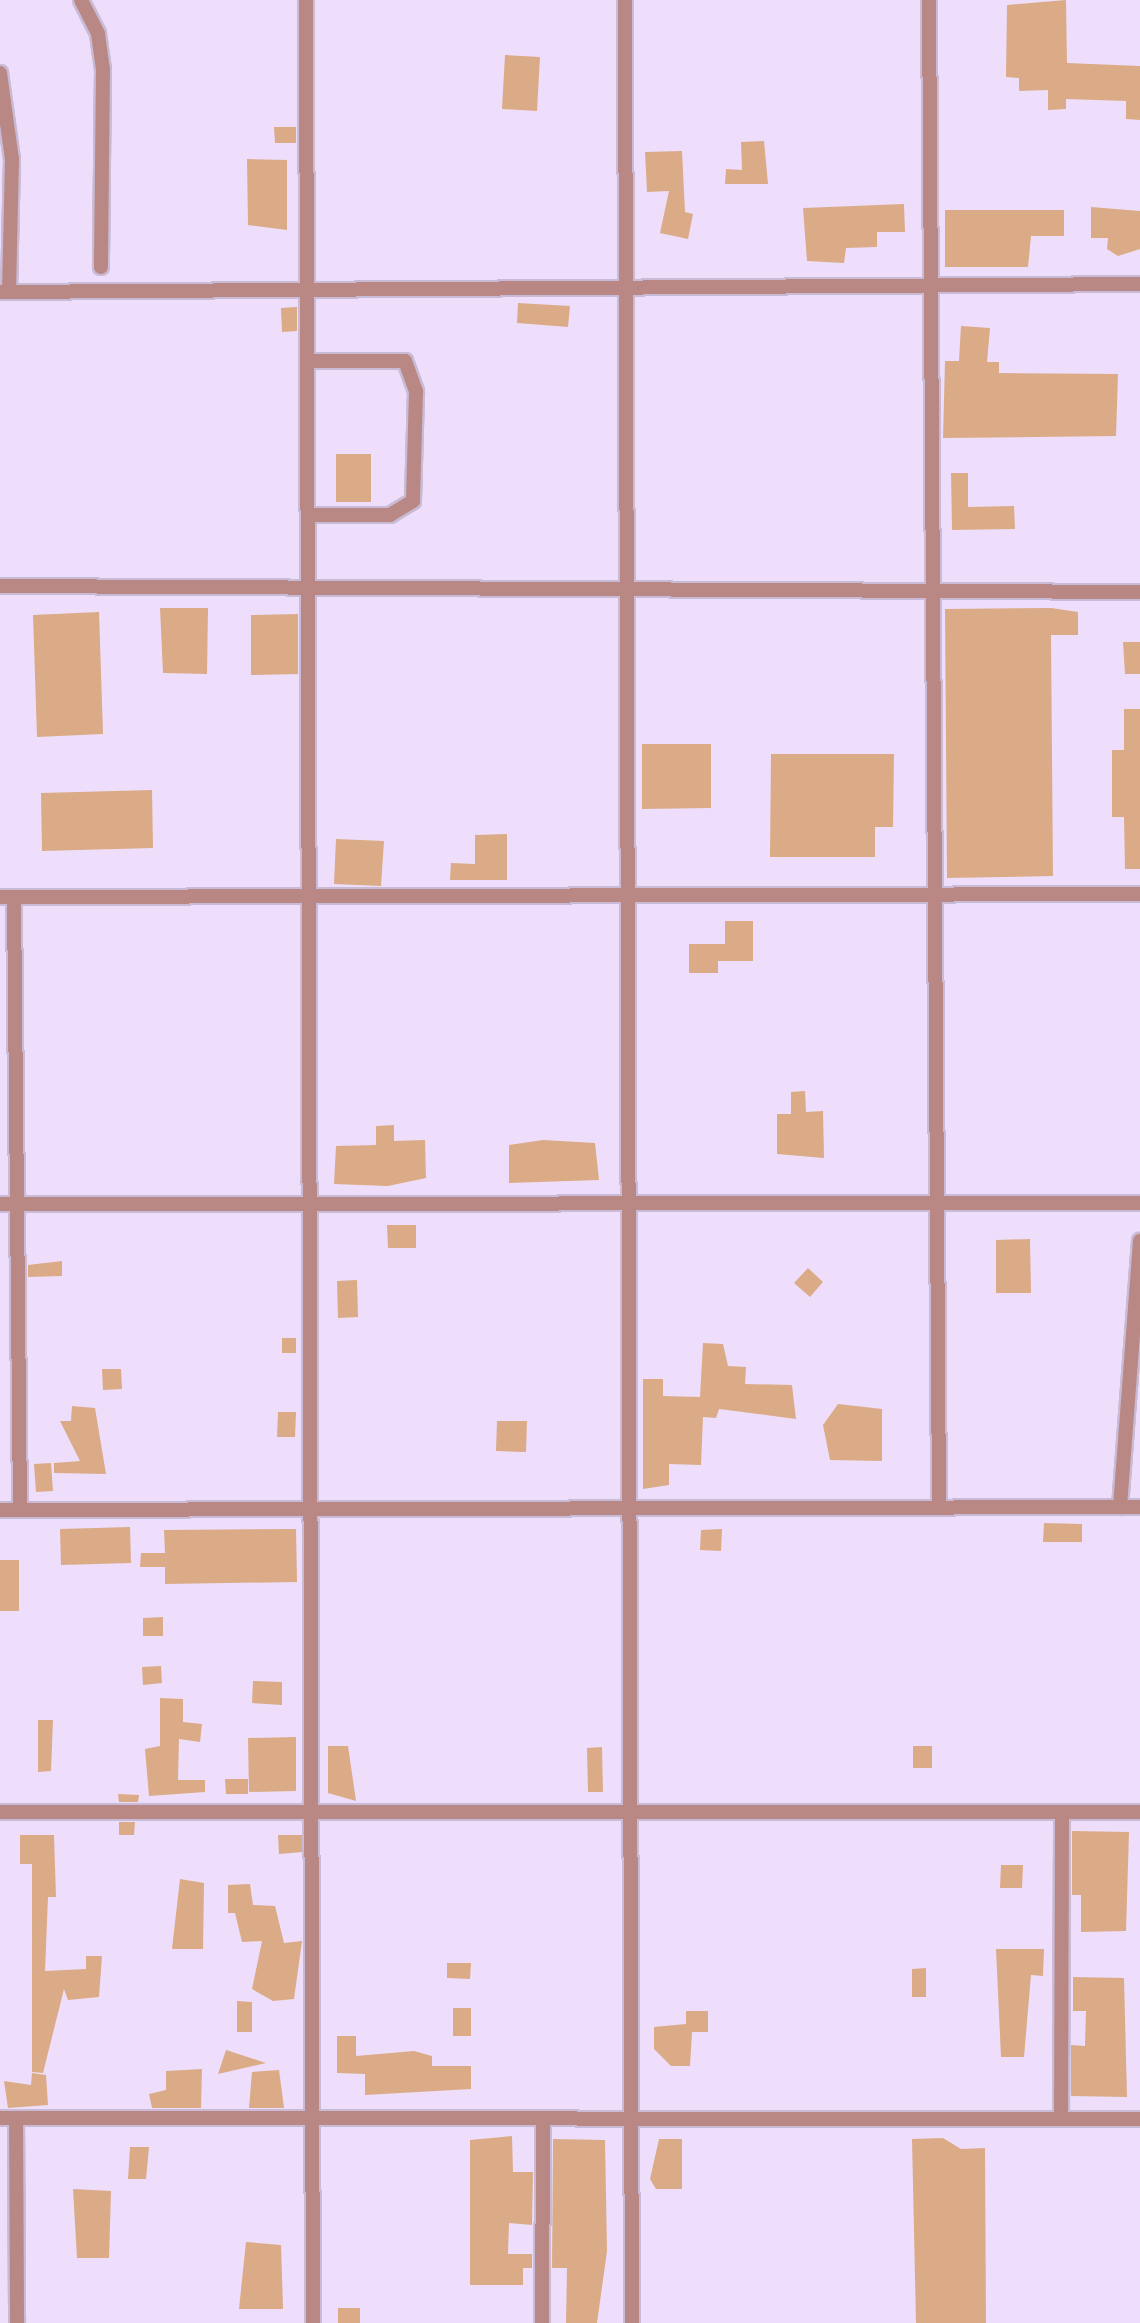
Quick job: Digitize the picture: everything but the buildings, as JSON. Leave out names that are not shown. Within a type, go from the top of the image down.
[{"type":"street","points":[[81,0],[98,34],[103,69],[101,267]]},
{"type":"street","points":[[306,0],[313,2323]]},
{"type":"street","points":[[625,0],[632,2323]]},
{"type":"street","points":[[929,0],[939,1508]]},
{"type":"street","points":[[0,73],[12,159],[4,292],[1140,284]]},
{"type":"street","points":[[307,361],[405,361],[416,392],[413,501],[390,515],[308,515]]},
{"type":"street","points":[[0,586],[1140,592]]},
{"type":"street","points":[[20,1510],[18,1204],[7,897],[1140,894]]},
{"type":"street","points":[[0,1204],[1140,1203]]},
{"type":"street","points":[[1120,1507],[1140,1241]]},
{"type":"street","points":[[0,1510],[1140,1507]]},
{"type":"street","points":[[0,1812],[1140,1812]]},
{"type":"street","points":[[1061,2119],[1062,1812]]},
{"type":"street","points":[[17,2323],[8,2118],[1140,2119]]},
{"type":"street","points":[[542,2323],[543,2119]]}]
